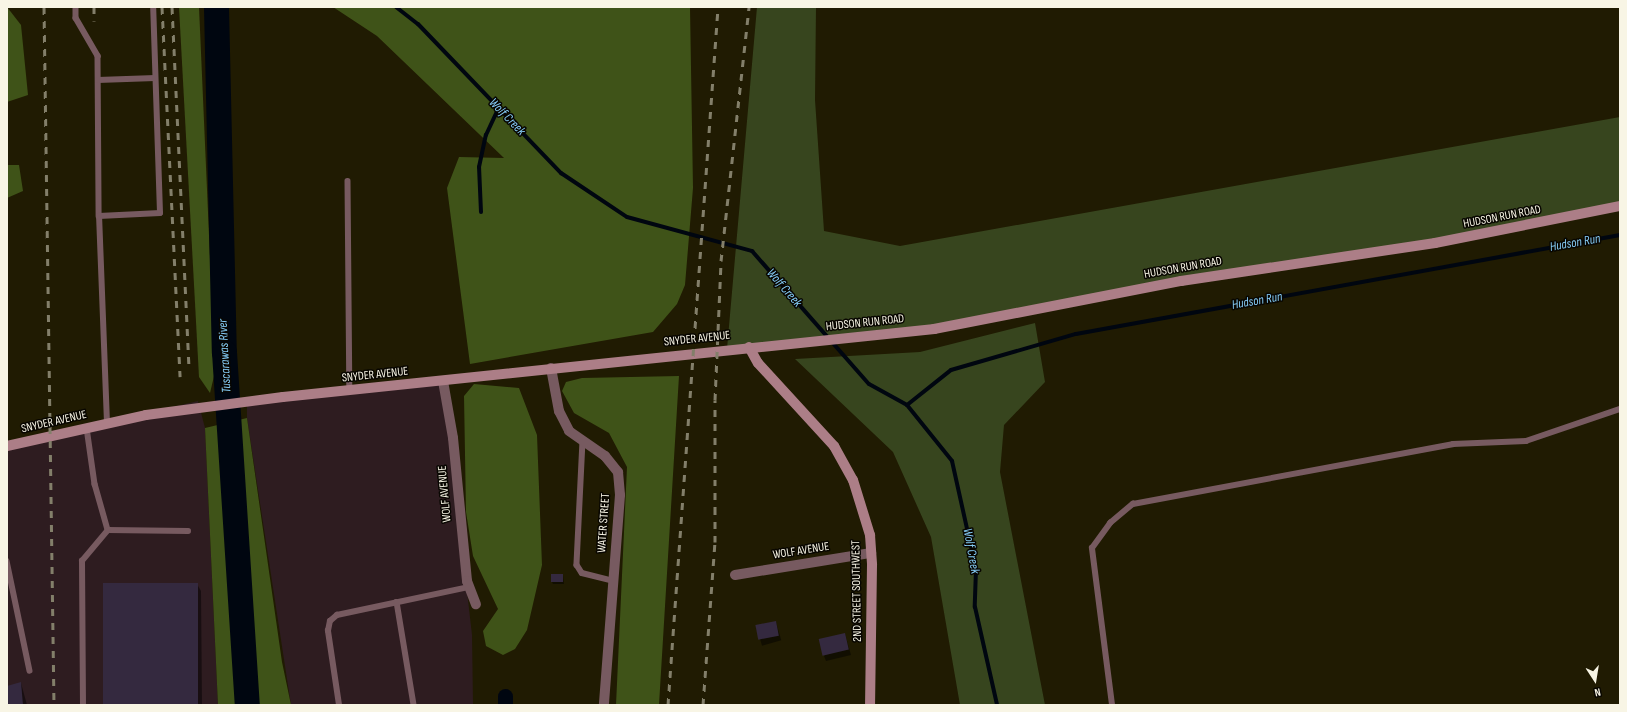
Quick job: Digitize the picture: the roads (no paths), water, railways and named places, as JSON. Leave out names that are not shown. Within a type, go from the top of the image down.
[{"type":"main road","name":"HUDSON RUN ROAD","points":[[749,347],[934,329],[1173,282],[1435,242],[1620,206]]},
{"type":"main road","name":"SNYDER AVENUE","points":[[7,446],[107,423],[283,397],[749,347]]},
{"type":"main road","name":"2ND STREET SOUTHWEST","points":[[749,347],[758,363],[834,446],[852,480],[870,535],[870,705]]},
{"type":"street","name":"WATER STREET","points":[[551,368],[559,411],[569,431],[583,441],[618,472],[620,495],[604,705]]},
{"type":"street","name":"WOLF AVENUE","points":[[443,381],[469,587],[476,604]]},
{"type":"street","name":"WOLF AVENUE","points":[[735,575],[871,553]]},
{"type":"lane","points":[[76,7],[76,18],[98,56],[99,216],[107,423]]},
{"type":"lane","points":[[99,216],[160,213],[153,7]]},
{"type":"lane","points":[[98,80],[155,78]]},
{"type":"lane","points":[[348,181],[350,391]]},
{"type":"lane","points":[[1112,705],[1092,548],[1110,523],[1133,504],[1453,444],[1526,441],[1620,409]]},
{"type":"lane","points":[[87,428],[95,484],[108,530]]},
{"type":"lane","points":[[583,441],[577,565],[582,573],[613,581]]},
{"type":"lane","points":[[108,530],[188,531]]},
{"type":"lane","points":[[83,705],[82,561],[108,530]]},
{"type":"lane","points":[[7,561],[30,670]]},
{"type":"lane","points":[[339,705],[328,632],[330,621],[337,615],[469,587]]},
{"type":"lane","points":[[397,602],[414,705]]},
{"type":"waterway","name":"Tuscarawas River","points":[[216,7],[224,352],[247,705]]},
{"type":"waterway","name":"Wolf Creek","points":[[396,7],[418,24],[561,173],[627,217],[752,251],[869,384],[907,405],[952,461],[976,569],[975,607],[997,705]]},
{"type":"waterway","points":[[481,212],[479,167],[486,135],[499,107]]},
{"type":"waterway","name":"Hudson Run","points":[[907,405],[951,370],[1076,334],[1620,235]]},
{"type":"waterway","points":[[505,696],[505,705]]},
{"type":"railway","points":[[44,7],[54,705]]},
{"type":"railway","points":[[94,7],[94,21]]},
{"type":"railway","points":[[162,7],[180,377]]},
{"type":"railway","points":[[172,7],[189,369]]},
{"type":"railway","points":[[668,705],[718,7]]},
{"type":"railway","points":[[703,705],[715,542],[715,400],[721,261],[749,7]]}]
